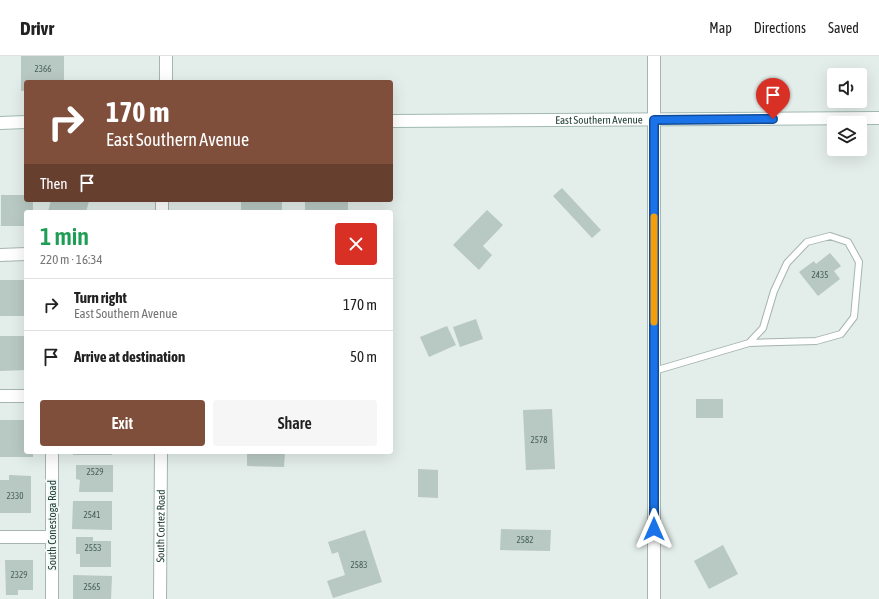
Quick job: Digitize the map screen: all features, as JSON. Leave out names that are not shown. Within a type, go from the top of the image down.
[{"type":"street","points":[[166,56],[166,80]]},
{"type":"street","points":[[654,56],[654,599]]},
{"type":"street","name":"East Southern Avenue","points":[[393,121],[879,118]]},
{"type":"street","points":[[0,123],[24,122]]},
{"type":"street","points":[[0,254],[24,254]]},
{"type":"street","points":[[0,396],[24,396]]},
{"type":"street","name":"South Conestoga Road","points":[[52,454],[52,599]]},
{"type":"street","name":"South Cortez Road","points":[[160,599],[161,454]]},
{"type":"street","points":[[0,537],[51,537]]},
{"type":"lane","points":[[654,371],[749,343],[816,341],[841,334],[854,316],[859,262],[848,242],[830,236],[806,242],[787,263],[774,291],[763,328],[749,343]]},
{"type":"building","points":[[21,56],[64,56],[64,80],[24,80],[24,91],[21,91]]},
{"type":"building","points":[[562,188],[601,230],[592,238],[553,196]]},
{"type":"building","points":[[1,195],[24,195],[24,202],[33,202],[33,210],[24,210],[24,226],[1,226]]},
{"type":"building","points":[[50,202],[89,202],[87,210],[48,210]]},
{"type":"building","points":[[241,202],[282,202],[282,210],[241,210]]},
{"type":"building","points":[[305,202],[348,202],[348,210],[305,210]]},
{"type":"building","points":[[487,210],[503,225],[483,246],[492,255],[479,270],[453,245]]},
{"type":"building","points":[[830,253],[841,266],[834,271],[840,279],[818,296],[799,272],[814,261],[816,264]]},
{"type":"building","points":[[0,280],[24,280],[24,316],[0,316]]},
{"type":"building","points":[[476,319],[483,339],[460,347],[453,327]]},
{"type":"building","points":[[447,326],[456,345],[429,357],[420,337]]},
{"type":"building","points":[[0,336],[24,336],[24,370],[0,371]]},
{"type":"building","points":[[696,399],[723,399],[723,418],[696,418]]},
{"type":"building","points":[[552,409],[555,469],[526,470],[523,410]]},
{"type":"building","points":[[0,420],[24,420],[24,454],[33,454],[33,457],[0,457]]},
{"type":"building","points":[[73,454],[112,454],[112,455]]},
{"type":"building","points":[[247,454],[285,454],[284,467],[247,466]]},
{"type":"building","points":[[76,465],[113,465],[113,492],[79,492],[80,480],[76,479]]},
{"type":"building","points":[[418,469],[438,470],[438,498],[418,497]]},
{"type":"building","points":[[9,475],[31,476],[31,513],[0,513],[0,480],[9,480]]},
{"type":"building","points":[[73,501],[112,501],[112,530],[72,529]]},
{"type":"building","points":[[501,529],[551,530],[550,551],[500,550]]},
{"type":"building","points":[[365,530],[382,582],[333,598],[327,581],[345,575],[338,552],[332,554],[328,542]]},
{"type":"building","points":[[76,537],[93,537],[93,541],[111,541],[111,567],[80,567],[80,554],[76,554]]},
{"type":"building","points":[[723,545],[738,574],[709,589],[694,561]]},
{"type":"building","points":[[5,560],[33,560],[33,590],[18,590],[18,595],[6,595]]},
{"type":"building","points":[[73,575],[112,576],[111,599],[73,599]]},
{"type":"slow traffic","points":[[654,217],[654,322]]},
{"type":"route","points":[[654,529],[654,120],[773,119]]}]
